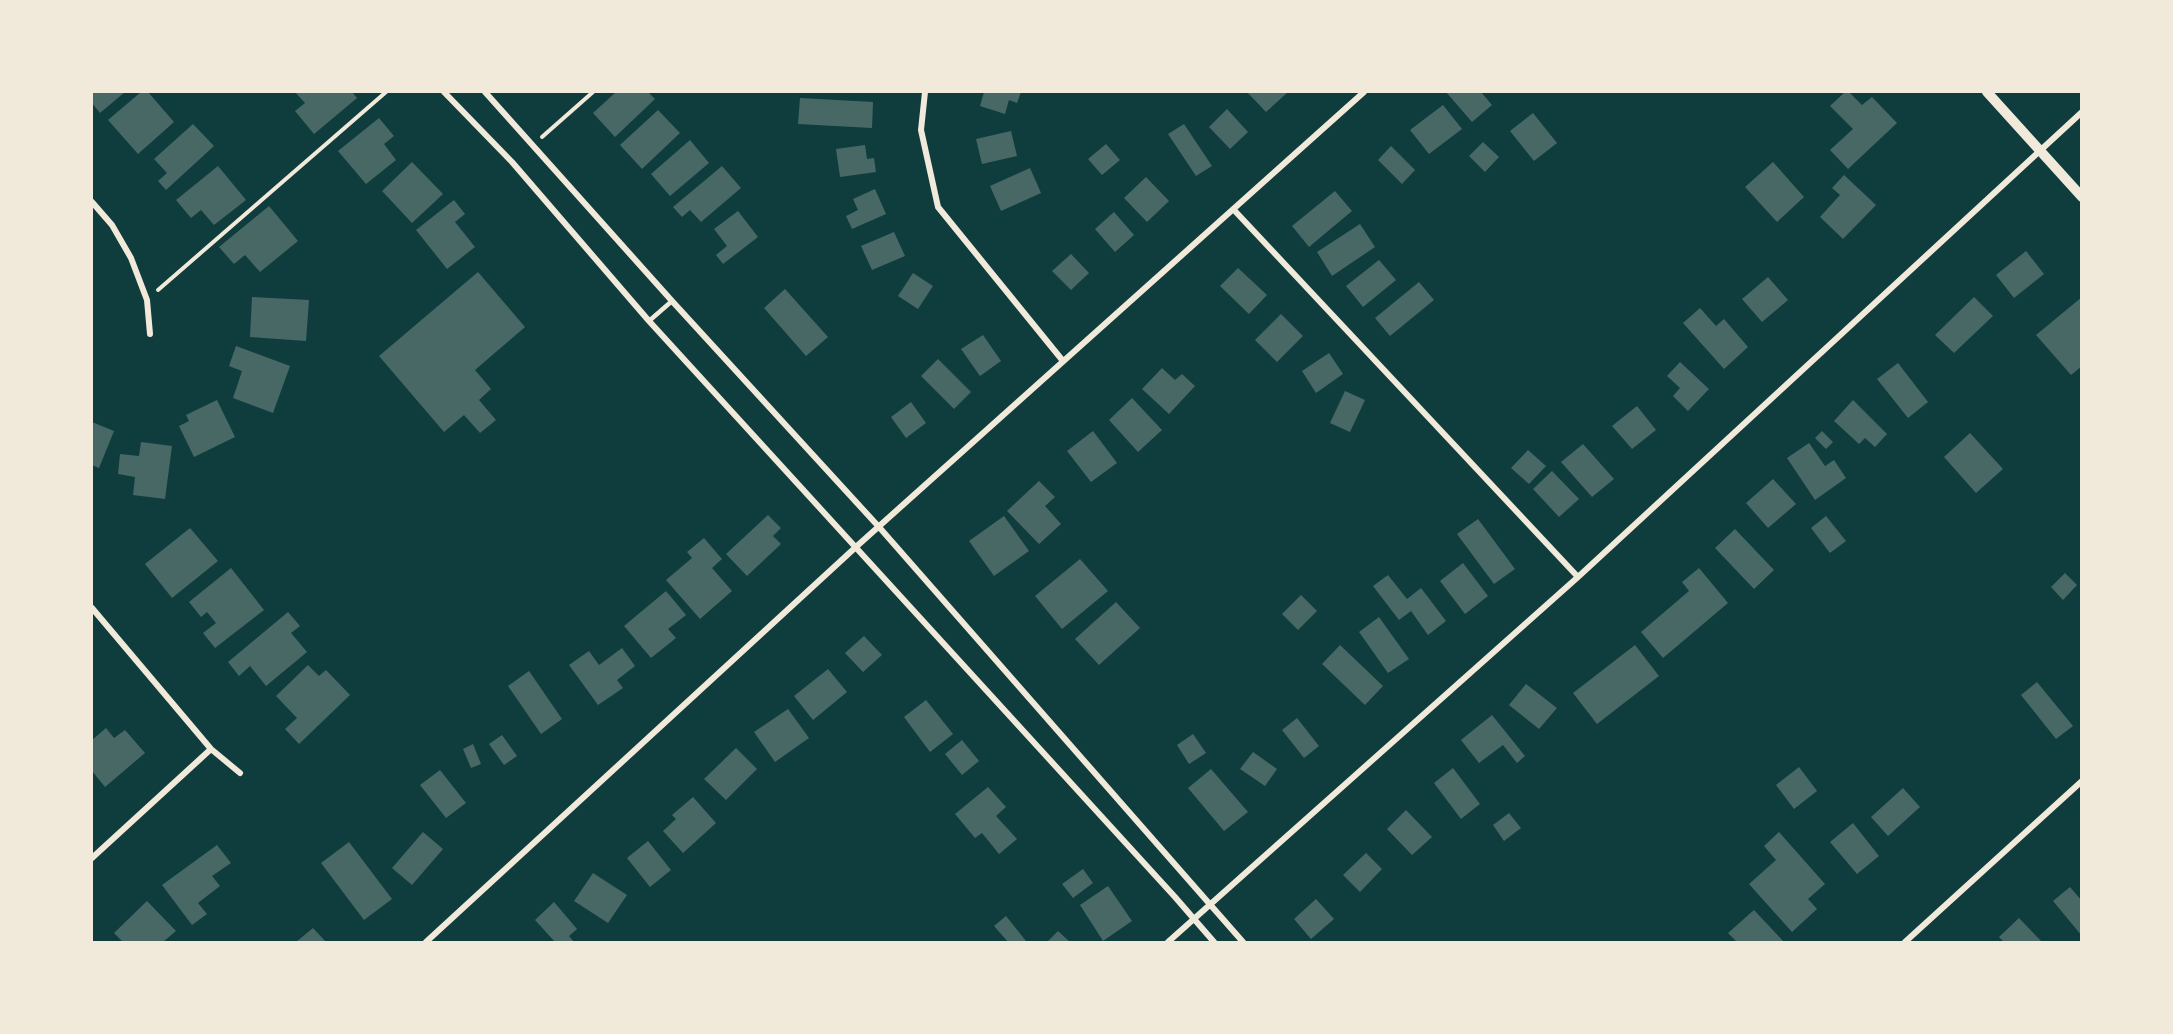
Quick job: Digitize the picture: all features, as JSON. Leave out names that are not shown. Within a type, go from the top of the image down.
[{"type":"street","points":[[444,92],[512,162],[649,321],[857,546],[1214,942]]},
{"type":"street","points":[[485,92],[879,527],[1243,942]]},
{"type":"street","points":[[925,92],[921,130],[938,207],[1063,361]]},
{"type":"street","points":[[426,942],[857,546],[1364,92]]},
{"type":"street","points":[[1987,92],[2082,197]]},
{"type":"street","points":[[1168,942],[1578,577],[2082,112]]},
{"type":"street","points":[[92,202],[112,225],[126,249],[147,300],[150,334]]},
{"type":"street","points":[[1234,210],[1578,577]]},
{"type":"street","points":[[92,608],[211,749],[240,773]]},
{"type":"street","points":[[92,858],[211,749]]},
{"type":"street","points":[[1905,942],[2082,781]]},
{"type":"lane","points":[[649,321],[672,301]]},
{"type":"path","points":[[147,300],[386,92]]},
{"type":"path","points":[[534,146],[593,92]]},
{"type":"building","points":[[92,92],[125,92],[100,113],[92,103]]},
{"type":"building","points":[[141,92],[148,92],[174,122],[138,154],[108,120]]},
{"type":"building","points":[[295,92],[352,92],[357,98],[314,134],[295,111],[305,103]]},
{"type":"building","points":[[616,92],[648,92],[655,99],[615,137],[593,113]]},
{"type":"building","points":[[984,92],[1021,92],[1017,103],[1009,100],[1005,114],[980,106]]},
{"type":"building","points":[[1247,92],[1288,92],[1266,112]]},
{"type":"building","points":[[1446,92],[1481,92],[1492,105],[1472,122]]},
{"type":"building","points":[[1845,92],[1849,92],[1862,105],[1872,97],[1897,123],[1848,169],[1830,150],[1853,129],[1830,106]]},
{"type":"building","points":[[800,98],[873,102],[872,128],[798,124]]},
{"type":"building","points":[[1443,105],[1462,129],[1429,154],[1410,130]]},
{"type":"building","points":[[1227,109],[1248,132],[1230,149],[1209,127]]},
{"type":"building","points":[[658,110],[680,133],[642,169],[620,145]]},
{"type":"building","points":[[1533,113],[1557,143],[1534,161],[1510,131]]},
{"type":"building","points":[[379,118],[394,136],[384,144],[396,160],[366,184],[338,151]]},
{"type":"building","points":[[193,124],[214,146],[166,190],[158,181],[167,173],[154,159]]},
{"type":"building","points":[[1184,124],[1212,166],[1196,176],[1168,134]]},
{"type":"building","points":[[1011,131],[1017,156],[982,164],[976,139]]},
{"type":"building","points":[[690,140],[709,163],[670,196],[651,174]]},
{"type":"building","points":[[1483,142],[1499,157],[1485,172],[1469,156]]},
{"type":"building","points":[[1106,144],[1120,160],[1102,175],[1088,159]]},
{"type":"building","points":[[865,145],[867,159],[874,158],[876,172],[840,177],[836,149]]},
{"type":"building","points":[[1391,146],[1415,170],[1402,184],[1378,160]]},
{"type":"building","points":[[412,162],[443,194],[412,223],[382,191]]},
{"type":"building","points":[[1773,162],[1804,197],[1777,222],[1745,187]]},
{"type":"building","points":[[218,166],[246,200],[214,225],[201,210],[191,218],[176,200]]},
{"type":"building","points":[[722,166],[741,188],[701,222],[690,210],[682,217],[673,207]]},
{"type":"building","points":[[1030,168],[1041,193],[1001,211],[990,186]]},
{"type":"building","points":[[1844,175],[1876,205],[1843,239],[1820,217],[1840,195],[1832,188]]},
{"type":"building","points":[[1146,177],[1169,201],[1147,222],[1124,198]]},
{"type":"building","points":[[875,189],[886,214],[852,229],[846,216],[858,210],[853,199]]},
{"type":"building","points":[[1335,191],[1352,211],[1309,247],[1292,226]]},
{"type":"building","points":[[454,200],[465,214],[455,222],[475,247],[447,269],[416,230]]},
{"type":"building","points":[[269,206],[298,241],[260,272],[245,255],[234,264],[219,247]]},
{"type":"building","points":[[738,211],[758,237],[723,264],[716,255],[727,246],[714,229]]},
{"type":"building","points":[[1114,212],[1134,235],[1115,252],[1095,229]]},
{"type":"building","points":[[1360,224],[1375,247],[1332,276],[1317,252]]},
{"type":"building","points":[[894,232],[905,256],[872,270],[861,246]]},
{"type":"building","points":[[2026,251],[2044,274],[2014,298],[1996,275]]},
{"type":"building","points":[[1071,254],[1089,273],[1071,290],[1052,271]]},
{"type":"building","points":[[1379,260],[1396,280],[1363,307],[1346,286]]},
{"type":"building","points":[[1238,268],[1267,295],[1249,314],[1220,286]]},
{"type":"building","points":[[478,272],[525,327],[475,370],[491,389],[479,400],[496,420],[480,433],[464,415],[444,432],[379,356]]},
{"type":"building","points":[[913,273],[933,286],[918,309],[898,296]]},
{"type":"building","points":[[1768,277],[1788,300],[1762,322],[1742,299]]},
{"type":"building","points":[[1419,282],[1434,300],[1390,336],[1375,318]]},
{"type":"building","points":[[785,289],[828,337],[806,356],[764,308]]},
{"type":"building","points":[[252,297],[309,300],[306,341],[250,337]]},
{"type":"building","points":[[1974,297],[1993,316],[1954,353],[1935,335]]},
{"type":"building","points":[[2082,297],[2082,366],[2071,375],[2036,335]]},
{"type":"building","points":[[1700,308],[1716,326],[1724,319],[1748,347],[1724,369],[1683,323]]},
{"type":"building","points":[[1281,314],[1303,336],[1277,362],[1255,340]]},
{"type":"building","points":[[983,335],[1001,361],[980,376],[961,349]]},
{"type":"building","points":[[236,346],[290,366],[273,413],[233,398],[242,371],[229,366]]},
{"type":"building","points":[[1329,353],[1343,374],[1316,393],[1302,371]]},
{"type":"building","points":[[938,359],[971,392],[954,409],[921,376]]},
{"type":"building","points":[[1680,362],[1709,389],[1688,411],[1673,396],[1680,388],[1667,376]]},
{"type":"building","points":[[1898,363],[1928,402],[1908,418],[1877,379]]},
{"type":"building","points":[[1162,368],[1175,380],[1182,374],[1195,386],[1169,414],[1142,389]]},
{"type":"building","points":[[1345,391],[1365,400],[1350,432],[1330,423]]},
{"type":"building","points":[[1132,398],[1162,430],[1138,452],[1109,420]]},
{"type":"building","points":[[217,400],[235,437],[194,457],[179,426],[189,421],[186,415]]},
{"type":"building","points":[[1853,400],[1887,434],[1875,447],[1865,438],[1859,444],[1834,421]]},
{"type":"building","points":[[911,402],[926,423],[906,438],[891,417]]},
{"type":"building","points":[[1637,406],[1656,430],[1632,449],[1612,426]]},
{"type":"building","points":[[92,422],[114,431],[99,468],[92,465]]},
{"type":"building","points":[[1093,431],[1117,463],[1091,482],[1067,451]]},
{"type":"building","points":[[1822,431],[1833,442],[1826,449],[1815,438]]},
{"type":"building","points":[[1970,433],[2003,469],[1976,493],[1944,457]]},
{"type":"building","points":[[141,442],[172,446],[165,499],[133,495],[135,477],[118,474],[120,454],[139,456]]},
{"type":"building","points":[[1809,443],[1825,466],[1834,460],[1846,478],[1815,500],[1787,458]]},
{"type":"building","points":[[1583,444],[1614,479],[1592,497],[1561,462]]},
{"type":"building","points":[[1528,450],[1546,466],[1529,484],[1511,468]]},
{"type":"building","points":[[1552,471],[1579,499],[1559,517],[1533,489]]},
{"type":"building","points":[[1773,479],[1796,504],[1768,528],[1746,503]]},
{"type":"building","points":[[1039,481],[1055,497],[1045,506],[1061,524],[1039,544],[1007,511]]},
{"type":"building","points":[[768,515],[781,528],[773,536],[781,544],[747,576],[726,554]]},
{"type":"building","points":[[1004,516],[1029,551],[994,576],[969,541]]},
{"type":"building","points":[[1826,516],[1846,541],[1830,553],[1811,528]]},
{"type":"building","points":[[1478,519],[1515,569],[1494,584],[1457,534]]},
{"type":"building","points":[[190,528],[218,561],[172,598],[145,564]]},
{"type":"building","points":[[1735,529],[1774,570],[1754,589],[1715,548]]},
{"type":"building","points":[[704,538],[722,559],[712,568],[732,591],[700,619],[666,580],[692,558],[687,552]]},
{"type":"building","points":[[1080,559],[1108,591],[1062,629],[1035,596]]},
{"type":"building","points":[[1463,563],[1488,596],[1465,614],[1440,581]]},
{"type":"building","points":[[231,568],[264,610],[215,648],[203,633],[216,623],[207,612],[201,617],[189,602]]},
{"type":"building","points":[[1699,568],[1728,603],[1663,658],[1641,632],[1689,591],[1682,582]]},
{"type":"building","points":[[2065,573],[2077,585],[2063,600],[2051,587]]},
{"type":"building","points":[[1388,575],[1407,599],[1421,588],[1446,621],[1428,635],[1411,611],[1399,620],[1373,586]]},
{"type":"building","points":[[666,591],[686,615],[668,629],[676,638],[651,658],[624,626]]},
{"type":"building","points":[[1301,595],[1317,611],[1298,630],[1282,614]]},
{"type":"building","points":[[1116,602],[1140,628],[1099,665],[1075,639]]},
{"type":"building","points":[[288,612],[300,626],[291,633],[307,652],[266,686],[250,666],[239,676],[228,662]]},
{"type":"building","points":[[1379,617],[1409,659],[1388,673],[1359,632]]},
{"type":"building","points":[[864,636],[882,655],[863,672],[845,653]]},
{"type":"building","points":[[1340,645],[1383,686],[1365,705],[1322,664]]},
{"type":"building","points":[[1635,645],[1659,676],[1597,724],[1573,693]]},
{"type":"building","points":[[622,648],[635,666],[617,680],[623,688],[598,705],[569,665],[589,651],[599,665]]},
{"type":"building","points":[[308,665],[319,676],[326,670],[350,695],[299,744],[285,729],[297,718],[276,696]]},
{"type":"building","points":[[828,669],[847,692],[813,720],[794,696]]},
{"type":"building","points":[[529,671],[562,719],[541,734],[508,686]]},
{"type":"building","points":[[2037,682],[2073,726],[2056,739],[2021,695]]},
{"type":"building","points":[[1526,684],[1557,708],[1539,729],[1509,705]]},
{"type":"building","points":[[926,700],[953,734],[930,752],[904,717]]},
{"type":"building","points":[[788,709],[809,738],[775,762],[754,732]]},
{"type":"building","points":[[1492,715],[1525,756],[1517,763],[1503,745],[1479,763],[1461,740]]},
{"type":"building","points":[[1297,718],[1319,746],[1304,758],[1282,730]]},
{"type":"building","points":[[106,728],[114,738],[125,730],[145,753],[105,787],[92,771],[92,740]]},
{"type":"building","points":[[1193,734],[1206,753],[1189,764],[1177,745]]},
{"type":"building","points":[[502,735],[517,756],[504,765],[489,744]]},
{"type":"building","points":[[962,740],[979,761],[962,775],[945,754]]},
{"type":"building","points":[[473,744],[481,764],[471,768],[463,749]]},
{"type":"building","points":[[736,748],[757,769],[726,800],[704,779]]},
{"type":"building","points":[[1253,752],[1277,769],[1265,786],[1240,769]]},
{"type":"building","points":[[1799,767],[1817,791],[1794,809],[1776,785]]},
{"type":"building","points":[[1453,768],[1480,804],[1461,819],[1434,783]]},
{"type":"building","points":[[1211,769],[1248,812],[1224,831],[1188,788]]},
{"type":"building","points":[[440,770],[466,803],[446,818],[420,785]]},
{"type":"building","points":[[988,787],[1006,807],[996,816],[1017,839],[999,854],[982,833],[975,838],[955,814]]},
{"type":"building","points":[[1903,788],[1920,807],[1888,836],[1871,817]]},
{"type":"building","points":[[693,797],[716,823],[683,853],[663,831],[676,819],[672,815]]},
{"type":"building","points":[[1406,810],[1432,837],[1412,855],[1387,829]]},
{"type":"building","points":[[1509,813],[1521,828],[1504,841],[1493,825]]},
{"type":"building","points":[[1853,823],[1879,856],[1857,874],[1830,842]]},
{"type":"building","points":[[423,832],[443,849],[412,885],[392,868]]},
{"type":"building","points":[[1779,832],[1825,884],[1808,899],[1817,909],[1792,932],[1749,884],[1776,860],[1764,846]]},
{"type":"building","points":[[648,841],[671,870],[650,887],[627,858]]},
{"type":"building","points":[[349,842],[392,899],[364,920],[321,863]]},
{"type":"building","points":[[217,845],[231,863],[212,876],[220,886],[198,903],[207,914],[192,925],[162,885]]},
{"type":"building","points":[[1366,853],[1382,869],[1360,892],[1343,875]]},
{"type":"building","points":[[1083,869],[1093,883],[1073,898],[1062,884]]},
{"type":"building","points":[[593,873],[627,895],[608,923],[574,901]]},
{"type":"building","points":[[1108,886],[1132,921],[1103,941],[1080,905]]},
{"type":"building","points":[[2070,887],[2082,901],[2082,936],[2053,901]]},
{"type":"building","points":[[1316,899],[1334,919],[1311,939],[1294,919]]},
{"type":"building","points":[[147,901],[176,931],[163,942],[123,942],[114,933]]},
{"type":"building","points":[[554,902],[577,929],[569,936],[574,942],[555,942],[535,920]]},
{"type":"building","points":[[1754,910],[1784,942],[1737,942],[1728,933]]},
{"type":"building","points":[[1006,916],[1026,941],[1008,942],[994,926]]},
{"type":"building","points":[[2019,918],[2042,942],[2004,942],[1999,937]]},
{"type":"building","points":[[313,928],[326,942],[296,942]]},
{"type":"building","points":[[1058,931],[1070,942],[1047,942]]}]
